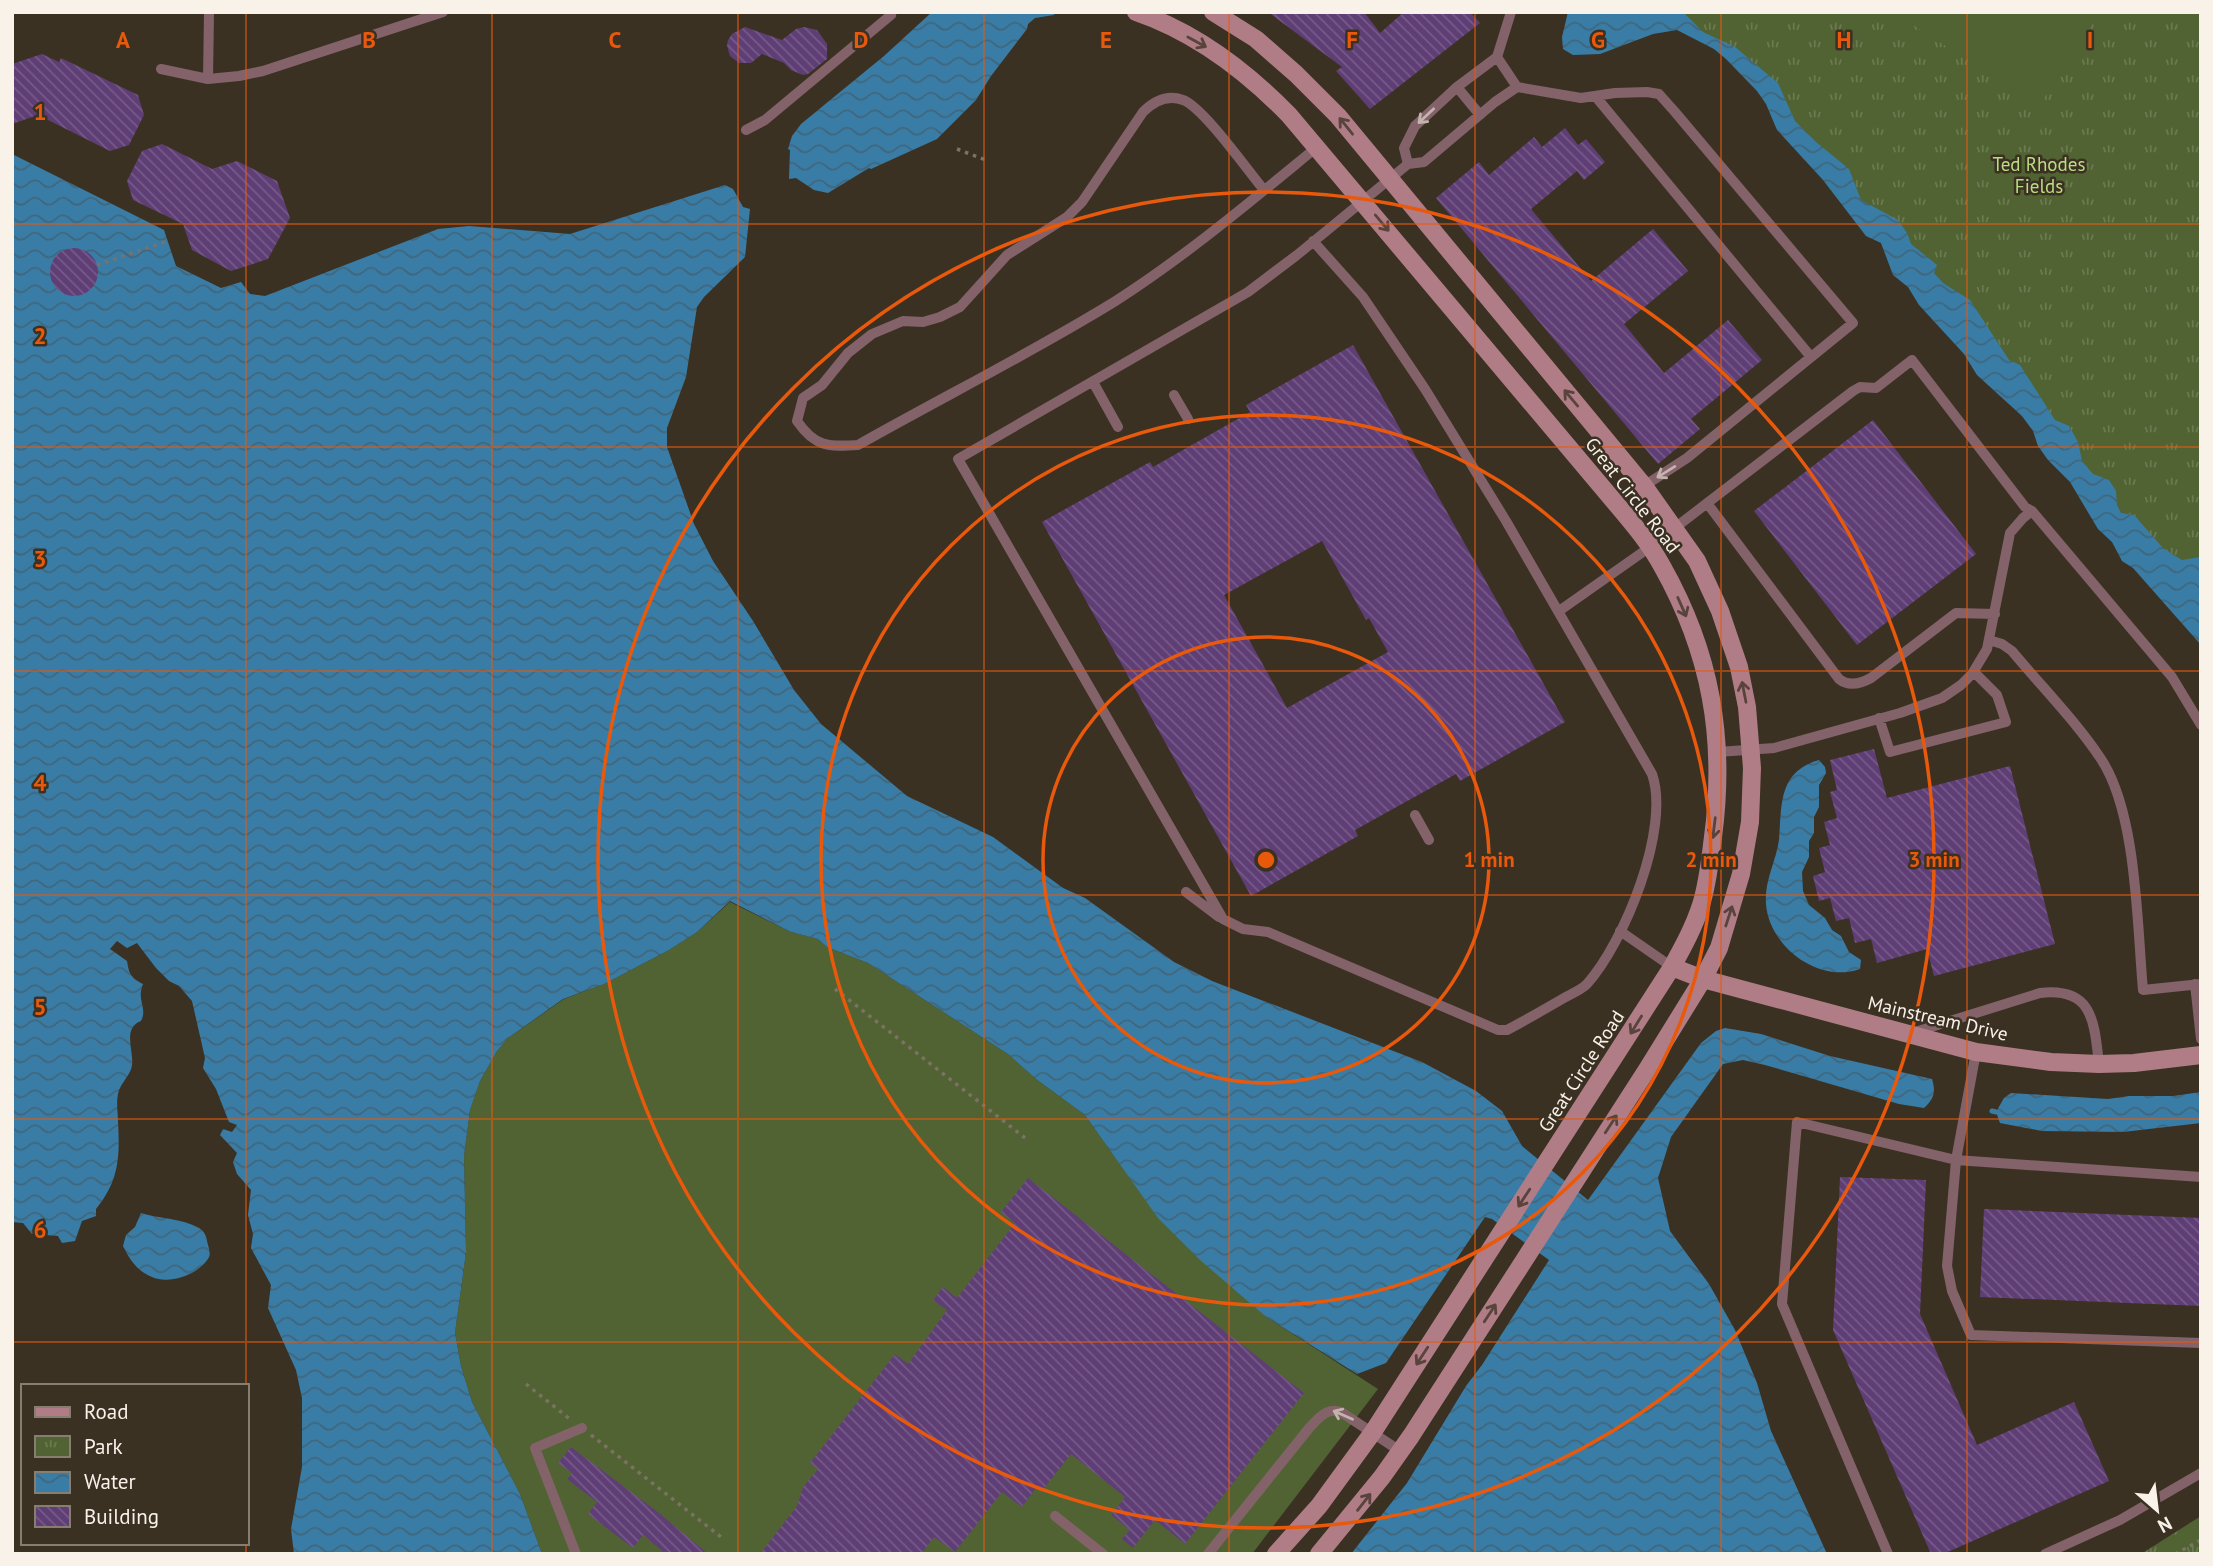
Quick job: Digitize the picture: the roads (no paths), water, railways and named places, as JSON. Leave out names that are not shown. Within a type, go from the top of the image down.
[{"type":"street","name":"Great Circle Road","points":[[1136,12],[1178,31],[1234,66],[1265,90],[1363,200],[1650,547],[1679,599],[1703,661],[1712,696],[1718,752],[1718,799],[1707,883],[1693,927],[1672,967],[1373,1432],[1319,1506],[1276,1554]]},
{"type":"street","name":"Great Circle Road","points":[[1213,12],[1256,39],[1338,116],[1675,527],[1697,561],[1720,611],[1735,656],[1747,707],[1751,750],[1750,822],[1741,874],[1718,948],[1703,979],[1400,1451],[1351,1518],[1320,1554]]},
{"type":"street","name":"Mainstream Drive","points":[[1672,967],[1703,979],[1976,1052],[2051,1062],[2099,1064],[2201,1055]]},
{"type":"lane","points":[[208,79],[209,12]]},
{"type":"lane","points":[[160,69],[208,79],[239,76],[263,71],[443,12]]},
{"type":"lane","points":[[746,130],[765,120],[891,15],[889,12]]},
{"type":"lane","points":[[1408,164],[1404,148],[1415,126],[1457,87],[1497,57],[1511,12]]},
{"type":"lane","points":[[1497,57],[1517,87],[1581,99],[1615,93],[1659,94],[1853,323],[1687,458],[1644,486]]},
{"type":"lane","points":[[1457,87],[1480,115]]},
{"type":"lane","points":[[1223,919],[958,459],[1248,292],[1388,179],[1408,164],[1424,162],[1517,87]]},
{"type":"lane","points":[[1596,97],[1811,358]]},
{"type":"lane","points":[[1264,190],[1192,105],[1174,98],[1155,102],[1143,113],[1082,202],[1067,217],[1007,256],[960,307],[940,317],[923,322],[903,321],[872,334],[848,353],[822,385],[803,398],[797,421],[809,438],[837,446],[858,445],[1114,302],[1221,227],[1317,147]]},
{"type":"lane","points":[[1186,892],[1223,919],[1243,929],[1268,932],[1498,1030],[1507,1030],[1585,986],[1611,950],[1648,860],[1656,821],[1656,786],[1633,739],[1559,611],[1425,389],[1363,297],[1313,241]]},
{"type":"lane","points":[[1559,611],[1650,547],[1853,391],[1860,387],[1876,388],[1912,360],[2025,507],[2032,511],[2172,677],[2201,725]]},
{"type":"lane","points":[[1093,382],[1118,427]]},
{"type":"lane","points":[[1174,395],[1188,419]]},
{"type":"lane","points":[[1707,503],[1839,679],[1846,684],[1857,684],[1871,678],[1956,613],[1994,614]]},
{"type":"lane","points":[[1718,752],[1774,748],[1942,698],[1961,685],[1974,672],[1987,649],[2010,533],[2032,511]]},
{"type":"lane","points":[[1989,640],[2012,651],[2101,760],[2120,805],[2130,853],[2143,990],[2198,984],[2201,1039]]},
{"type":"lane","points":[[1880,718],[1890,752],[2006,722],[1997,695],[1974,672]]},
{"type":"lane","points":[[1415,816],[1429,840]]},
{"type":"lane","points":[[1620,931],[1672,967]]},
{"type":"lane","points":[[1908,1034],[2040,993],[2061,990],[2076,997],[2086,1007],[2095,1035],[2099,1064]]},
{"type":"lane","points":[[1976,1052],[1956,1160],[1947,1277],[1972,1335],[2201,1343]]},
{"type":"lane","points":[[1888,1554],[1783,1304],[1797,1122],[1956,1160],[2201,1177]]},
{"type":"lane","points":[[1208,1554],[1310,1427],[1326,1413],[1335,1410],[1341,1412],[1400,1451]]},
{"type":"lane","points":[[576,1554],[535,1448],[582,1428]]},
{"type":"lane","points":[[2045,1554],[2120,1520],[2201,1473]]},
{"type":"lane","points":[[1055,1516],[1103,1554]]},
{"type":"water","points":[[932,12],[1055,12],[1054,15],[1035,18],[1028,24],[976,100],[937,139],[869,168],[828,193],[814,190],[796,178],[789,179],[788,149],[792,136],[801,124],[884,56]]},
{"type":"water","points":[[1568,12],[1683,12],[1703,32],[1735,47],[1778,83],[1795,121],[1849,169],[1861,200],[1898,220],[1911,244],[1937,265],[1934,273],[1943,283],[1970,300],[2009,360],[2020,365],[2055,420],[2069,426],[2078,442],[2082,461],[2093,474],[2109,480],[2116,491],[2117,505],[2121,513],[2134,515],[2163,548],[2182,560],[2201,557],[2201,645],[2133,568],[2122,561],[2112,542],[2098,529],[2070,482],[2038,446],[2033,431],[2022,416],[1977,375],[1964,354],[1919,305],[1908,287],[1893,275],[1881,243],[1866,236],[1823,180],[1777,130],[1757,91],[1726,59],[1714,49],[1677,30],[1653,34],[1600,54],[1573,55],[1563,49],[1562,37]]},
{"type":"water","points":[[12,154],[164,230],[176,266],[221,288],[241,282],[250,294],[265,296],[438,229],[469,226],[570,234],[725,185],[733,189],[743,207],[750,209],[745,257],[697,307],[686,377],[667,428],[667,447],[694,524],[713,561],[794,690],[821,724],[907,796],[993,837],[1063,888],[1085,898],[1174,962],[1212,981],[1422,1062],[1476,1091],[1502,1111],[1522,1146],[1588,1200],[1701,1043],[1716,1031],[1725,1028],[1761,1034],[1830,1056],[1932,1079],[1933,1095],[1924,1108],[1899,1104],[1743,1060],[1723,1064],[1671,1137],[1658,1178],[1670,1231],[1709,1284],[1735,1330],[1757,1383],[1771,1431],[1827,1554],[1351,1554],[1407,1483],[1466,1386],[1549,1260],[1492,1219],[1485,1217],[1386,1363],[1357,1374],[1265,1316],[1199,1259],[1158,1218],[1085,1115],[1036,1079],[1008,1054],[868,963],[827,947],[818,939],[791,932],[730,901],[697,932],[669,950],[604,984],[563,999],[508,1038],[497,1051],[480,1081],[470,1110],[464,1156],[466,1252],[455,1333],[472,1402],[520,1494],[542,1554],[294,1554],[291,1529],[302,1467],[302,1398],[296,1370],[268,1308],[271,1285],[251,1248],[253,1234],[248,1215],[251,1190],[237,1174],[233,1162],[237,1153],[220,1135],[223,1129],[232,1132],[237,1125],[229,1122],[216,1089],[203,1068],[205,1058],[192,1001],[179,986],[169,981],[156,968],[137,943],[127,948],[117,941],[110,949],[127,961],[131,975],[143,984],[143,1016],[130,1034],[132,1065],[118,1094],[118,1158],[114,1178],[96,1209],[96,1216],[82,1221],[75,1241],[62,1243],[58,1236],[32,1234],[23,1223],[12,1222]]},
{"type":"water","points":[[1819,760],[1826,773],[1819,785],[1819,807],[1814,817],[1814,833],[1809,841],[1809,857],[1802,872],[1803,891],[1809,905],[1841,936],[1849,952],[1861,960],[1860,969],[1844,972],[1828,971],[1798,958],[1776,934],[1766,904],[1767,887],[1779,840],[1784,792],[1795,773]]},
{"type":"water","points":[[2201,1092],[2201,1123],[2123,1132],[2042,1131],[2000,1123],[1996,1112],[2004,1098],[2011,1093],[2108,1099]]},
{"type":"water","points":[[141,1213],[185,1222],[201,1229],[210,1251],[205,1263],[192,1273],[176,1279],[159,1279],[142,1272],[123,1246],[126,1235],[135,1227]]},
{"type":"waterway","points":[[1992,1111],[1996,1112]]},
{"type":"park label","name":"Ted Rhodes Fields","points":[[2039,175]]}]
